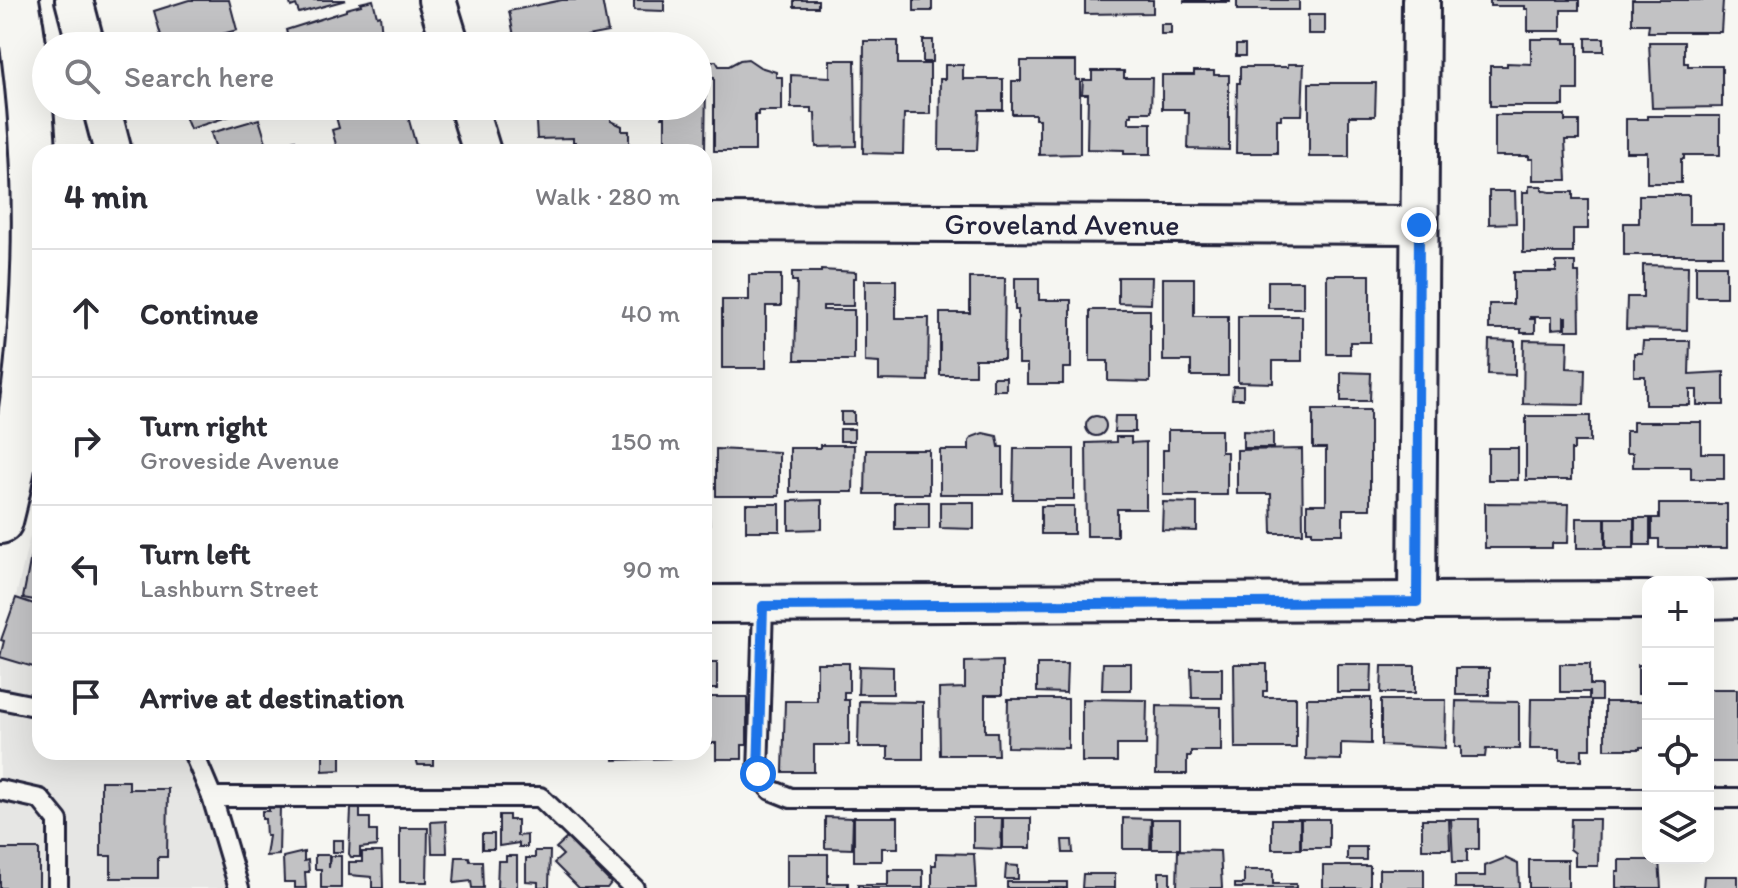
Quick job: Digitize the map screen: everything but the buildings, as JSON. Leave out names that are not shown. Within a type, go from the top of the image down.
[{"type":"main road","points":[[16,0],[32,144]]},
{"type":"main road","points":[[0,521],[21,395],[32,287]]},
{"type":"street","points":[[74,0],[82,32]]},
{"type":"street","points":[[437,0],[447,32]]},
{"type":"street","points":[[1417,602],[1421,0]]},
{"type":"street","points":[[105,120],[111,144]]},
{"type":"street","points":[[472,120],[480,144]]},
{"type":"street","name":"Groveland Avenue","points":[[712,222],[1419,225]]},
{"type":"street","points":[[1714,600],[1738,599]]},
{"type":"street","points":[[712,604],[1642,600]]},
{"type":"lane","points":[[763,606],[758,774],[771,790],[791,798],[1642,798]]},
{"type":"lane","points":[[0,699],[32,705]]},
{"type":"lane","points":[[196,760],[212,797],[239,888]]},
{"type":"lane","points":[[0,790],[40,799],[58,821],[58,888]]},
{"type":"lane","points":[[212,797],[540,797],[634,888]]},
{"type":"lane","points":[[1714,798],[1738,798]]},
{"type":"shaded area","points":[[32,527],[32,760],[202,760],[226,888],[0,888],[0,654]]},
{"type":"route","points":[[758,774],[763,606],[1417,602],[1419,225]]}]
